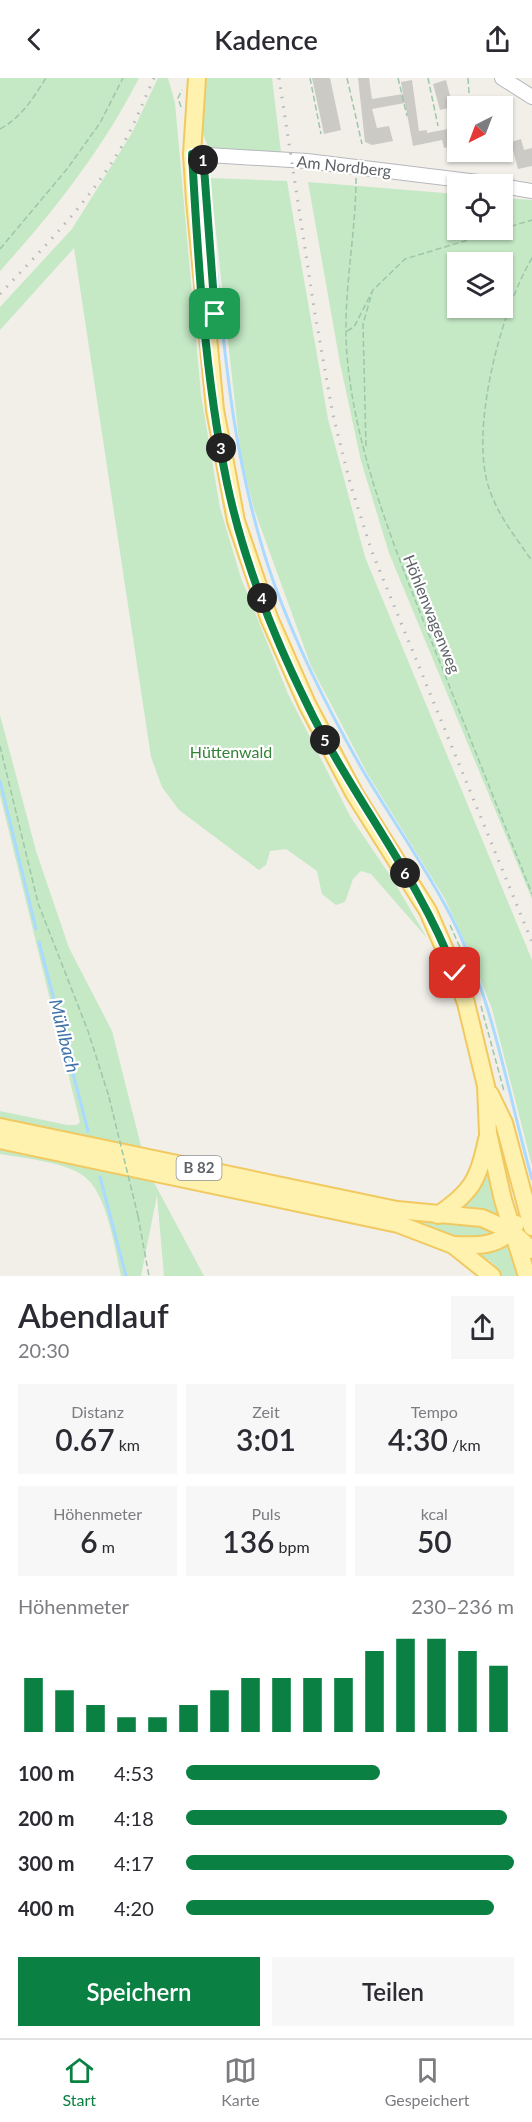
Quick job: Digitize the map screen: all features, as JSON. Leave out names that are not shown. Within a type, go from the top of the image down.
[{"type":"main road","points":[[197,78],[192,154],[215,410],[227,484],[269,618],[307,704],[354,793],[415,890],[440,936],[466,1003],[486,1086],[488,1133],[512,1231],[527,1276]]},
{"type":"main road","points":[[486,1086],[504,1123],[532,1227]]},
{"type":"main road","name":"B 82","points":[[0,1127],[397,1210],[482,1218],[512,1231],[532,1250]]},
{"type":"main road","points":[[438,1215],[465,1196],[475,1183],[488,1133]]},
{"type":"main road","name":"B 82","points":[[0,1140],[364,1215],[415,1229],[453,1245],[492,1276]]},
{"type":"main road","points":[[512,1231],[520,1217],[523,1198]]},
{"type":"main road","name":"B 82","points":[[453,1245],[485,1246],[512,1231]]},
{"type":"street","points":[[502,78],[532,97]]},
{"type":"street","name":"Am Nordberg","points":[[192,154],[356,167],[447,178]]},
{"type":"street","points":[[513,188],[532,191]]},
{"type":"path","points":[[0,129],[18,116],[46,78]]},
{"type":"path","points":[[0,249],[67,169],[100,123],[123,78]]},
{"type":"path","points":[[310,78],[321,134]]},
{"type":"path","points":[[347,78],[362,144]]},
{"type":"path","points":[[398,78],[407,117]]},
{"type":"path","points":[[428,78],[438,126]]},
{"type":"path","points":[[468,78],[469,96]]},
{"type":"path","name":"Höhlenwagenweg","points":[[356,167],[356,217],[346,331],[347,356],[366,450],[397,555],[532,894]]},
{"type":"path","points":[[513,226],[532,220]]},
{"type":"path","points":[[346,331],[354,327],[373,290],[405,259],[466,240]]},
{"type":"path","points":[[532,258],[517,284],[501,334],[482,434],[489,490],[504,521],[532,561]]},
{"type":"path","points":[[366,450],[363,324],[373,290]]},
{"type":"path","points":[[0,746],[38,903],[88,1031],[108,1097],[138,1216],[149,1276]]},
{"type":"path","points":[[450,925],[466,963]]},
{"type":"path","points":[[479,998],[505,1091]]},
{"type":"green space","points":[[0,78],[139,78],[125,105],[76,179],[0,271]]},
{"type":"green space","name":"Hüttenwald","points":[[158,78],[168,78],[175,103],[201,395],[220,508],[241,578],[288,694],[350,816],[393,880],[427,938],[371,874],[361,871],[353,879],[345,902],[336,905],[322,894],[317,871],[286,849],[270,851],[266,865],[259,870],[179,810],[162,787],[151,757],[74,248],[0,330],[0,307],[72,229],[132,133]]},
{"type":"green space","points":[[206,78],[272,78],[281,153],[210,148],[203,133],[202,124]]},
{"type":"green space","points":[[210,178],[287,181],[328,419],[365,557],[532,960],[532,1166],[492,1009],[470,953],[445,899],[367,773],[311,666],[254,509],[241,458]]},
{"type":"green space","points":[[308,182],[447,193],[447,240],[513,240],[513,199],[532,200],[532,899],[389,553],[361,461],[340,363]]},
{"type":"green space","points":[[0,715],[36,851],[69,948],[112,1031],[142,1150],[0,1119],[0,1111],[67,1125],[77,1125],[80,1122],[0,795]]},
{"type":"green space","points":[[0,1145],[151,1177],[204,1276],[164,1276],[157,1195],[141,1276],[121,1276],[109,1223],[93,1185],[85,1177],[67,1168],[44,1161],[0,1154]]},
{"type":"green space","points":[[485,1171],[489,1171],[501,1216],[480,1210],[458,1208]]},
{"type":"green space","points":[[420,1221],[481,1224],[498,1233],[464,1240],[437,1231]]},
{"type":"green space","points":[[507,1242],[519,1276],[499,1276],[496,1267],[489,1260],[481,1261],[474,1251]]},
{"type":"building","points":[[312,78],[330,78],[341,130],[324,134]]},
{"type":"building","points":[[358,78],[369,78],[372,99],[403,94],[401,82],[412,80],[419,131],[427,130],[427,133],[447,129],[447,147],[444,148],[442,140],[413,146],[405,103],[372,109],[377,128],[389,126],[393,141],[372,145],[365,142]]},
{"type":"building","points":[[446,80],[450,96],[447,96],[447,108],[440,110],[433,84]]},
{"type":"building","points":[[521,139],[524,150],[532,148],[532,166],[518,169],[513,141]]},
{"type":"waterway","points":[[208,182],[229,387],[237,437],[259,537],[284,610],[338,725],[362,769],[445,905],[461,937],[475,971],[496,1039],[532,1179]]},
{"type":"waterway","name":"Mühlbach","points":[[0,781],[36,929]]},
{"type":"waterway","name":"Mühlbach","points":[[39,942],[88,1131]]},
{"type":"waterway","name":"Mühlbach","points":[[100,1177],[126,1276]]},
{"type":"railway","points":[[0,294],[69,219],[100,180],[127,137],[154,78]]},
{"type":"railway","points":[[279,78],[315,314],[333,415],[350,483],[372,552],[532,942]]},
{"type":"route","points":[[215,314],[203,154],[192,154],[215,410],[227,484],[236,521],[269,618],[307,704],[354,793],[428,911],[455,973]]}]
